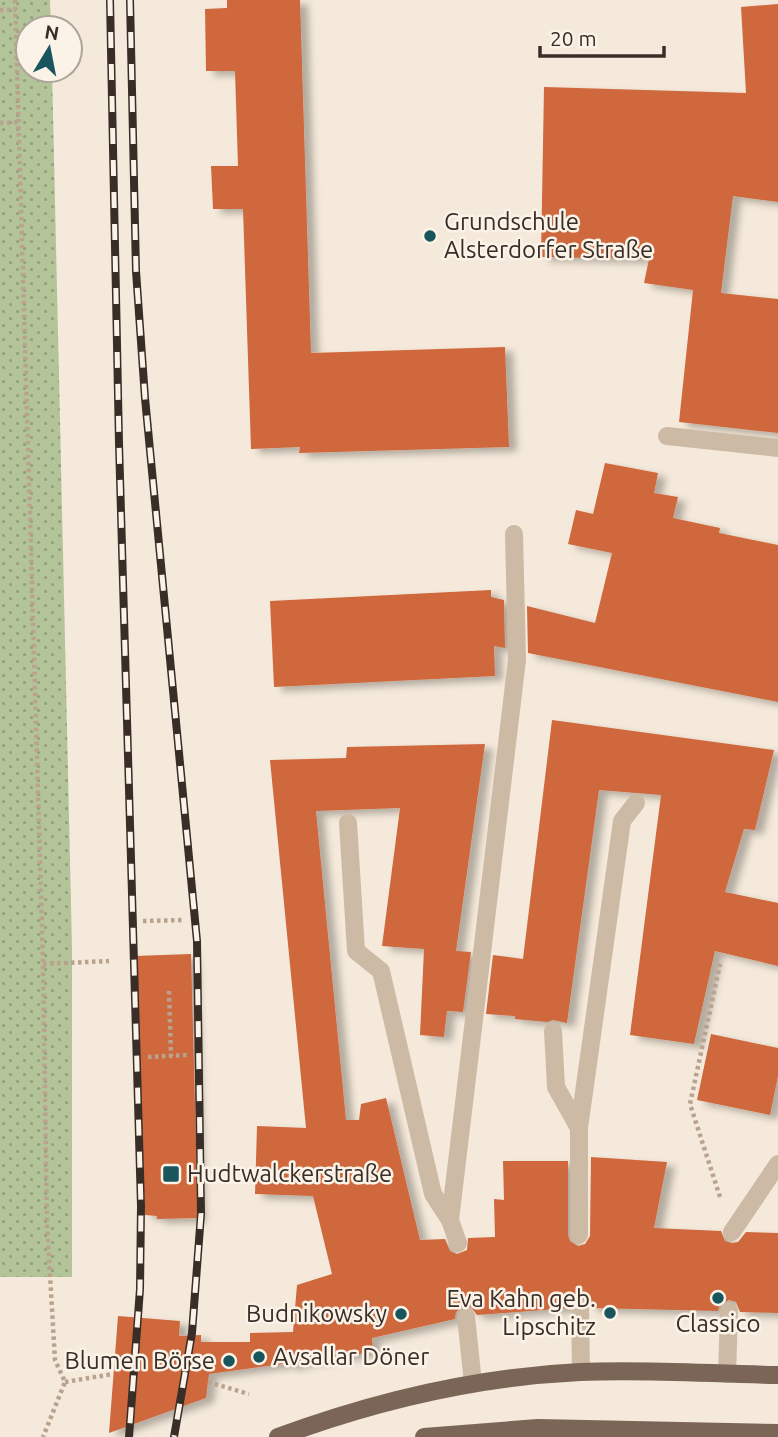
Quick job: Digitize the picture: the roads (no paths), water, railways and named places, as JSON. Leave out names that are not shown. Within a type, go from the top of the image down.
[{"type":"main road","points":[[278,1437],[392,1400],[472,1383],[581,1372],[778,1375]]},
{"type":"main road","points":[[424,1437],[538,1427],[778,1433]]},
{"type":"lane","points":[[667,436],[778,448]]},
{"type":"lane","points":[[450,1220],[517,660],[514,534]]},
{"type":"lane","points":[[579,1235],[579,1128],[622,821],[636,803]]},
{"type":"lane","points":[[348,823],[356,951],[381,971],[433,1194],[450,1220],[458,1243]]},
{"type":"lane","points":[[553,1031],[556,1087],[579,1128]]},
{"type":"lane","points":[[732,1232],[778,1164]]},
{"type":"lane","points":[[580,1308],[581,1372]]},
{"type":"lane","points":[[727,1374],[729,1311]]},
{"type":"lane","points":[[466,1317],[472,1383]]},
{"type":"railway","points":[[110,0],[119,443],[141,1206],[140,1289],[129,1437]]},
{"type":"railway","points":[[130,0],[136,271],[145,398],[197,941],[201,1214],[192,1333],[174,1437]]},
{"type":"place","name":"Grundschule Alsterdorfer Straße","points":[[430,236]]},
{"type":"place","name":"Hudtwalckerstraße","points":[[171,1174]]},
{"type":"place","name":"Classico","points":[[718,1298]]},
{"type":"place","name":"Eva Kahn geb. Lipschitz","points":[[610,1313]]},
{"type":"place","name":"Budnikowsky","points":[[401,1314]]},
{"type":"place","name":"Avsallar Döner","points":[[259,1357]]},
{"type":"place","name":"Blumen Börse","points":[[229,1361]]}]
